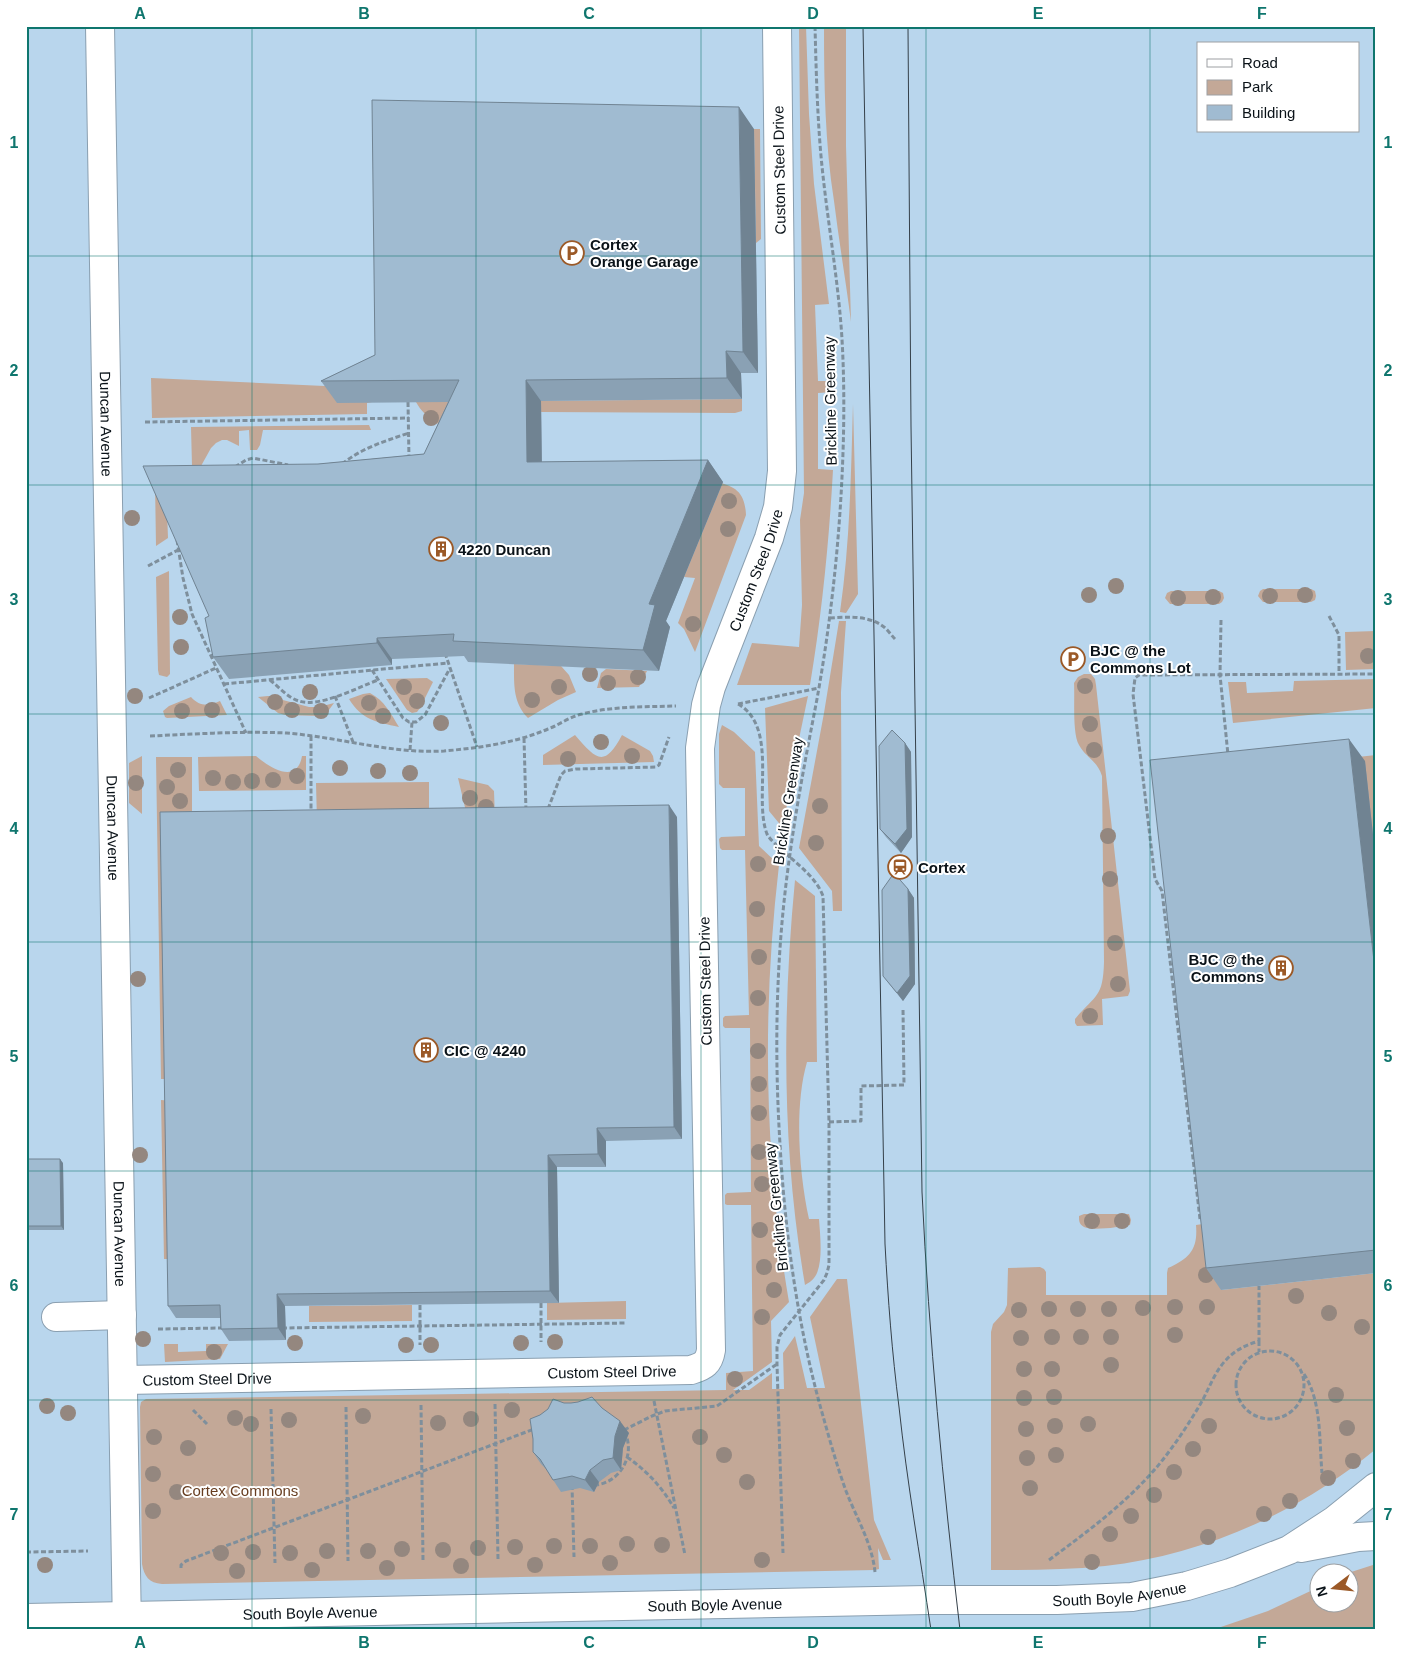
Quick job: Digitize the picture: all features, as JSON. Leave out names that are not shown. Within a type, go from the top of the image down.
[{"type":"street","name":"Duncan Avenue","points":[[100,26],[127,1623]]},
{"type":"street","name":"Custom Steel Drive","points":[[123,1380],[691,1370],[702,1366],[710,1359],[712,1350],[700,748],[706,705],[711,687],[769,538],[778,507],[780,489],[783,439],[777,26]]},
{"type":"street","points":[[56,1317],[122,1315]]},
{"type":"street","name":"South Boyle Avenue","points":[[26,1618],[127,1623],[927,1600],[1057,1600],[1132,1597],[1187,1586],[1230,1573],[1289,1550],[1335,1520],[1376,1487]]},
{"type":"street","points":[[1289,1550],[1358,1537],[1376,1536]]},
{"type":"path","name":"Brickline Greenway","points":[[816,26],[820,145],[842,340],[844,396],[841,495],[830,618],[796,810],[783,905],[778,1029],[780,1144],[784,1199],[799,1310],[821,1411],[845,1488],[872,1555],[875,1570]]},
{"type":"path","points":[[408,402],[409,462]]},
{"type":"path","points":[[145,422],[409,418]]},
{"type":"path","points":[[336,468],[351,456],[368,447],[409,433]]},
{"type":"path","points":[[233,468],[252,458],[293,466]]},
{"type":"path","points":[[175,534],[184,585],[192,614],[246,733]]},
{"type":"path","points":[[148,566],[178,550]]},
{"type":"path","points":[[1329,616],[1339,635],[1339,674]]},
{"type":"path","points":[[830,618],[856,617],[868,619],[883,626],[895,639]]},
{"type":"path","points":[[1220,620],[1220,674],[1228,757]]},
{"type":"path","points":[[445,652],[477,747]]},
{"type":"path","points":[[224,684],[448,663]]},
{"type":"path","points":[[149,698],[216,668]]},
{"type":"path","points":[[372,670],[403,718],[416,722],[425,715],[450,668]]},
{"type":"path","points":[[1200,1219],[1162,891],[1155,879],[1134,684],[1135,678],[1139,675],[1376,674]]},
{"type":"path","points":[[270,680],[297,701],[307,703],[335,696],[378,680]]},
{"type":"path","points":[[729,705],[819,688]]},
{"type":"path","points":[[335,696],[353,742]]},
{"type":"path","points":[[738,704],[747,710],[759,734],[762,749],[764,814],[768,835],[816,882],[823,896],[829,1122],[829,1265],[824,1280],[780,1335],[777,1347],[783,1553]]},
{"type":"path","points":[[150,736],[246,733],[287,734],[410,750],[443,751],[524,738],[549,729],[580,714],[598,710],[680,706]]},
{"type":"path","points":[[410,750],[412,722]]},
{"type":"path","points":[[311,736],[312,822]]},
{"type":"path","points":[[524,738],[526,815]]},
{"type":"path","points":[[547,813],[561,775],[565,771],[653,768]]},
{"type":"path","points":[[829,1122],[861,1121],[861,1086],[904,1085],[902,1008]]},
{"type":"path","points":[[1188,1121],[1195,1120]]},
{"type":"path","points":[[1259,1286],[1259,1352]]},
{"type":"path","points":[[541,1303],[541,1348]]},
{"type":"path","points":[[420,1305],[420,1350]]},
{"type":"path","points":[[281,1328],[626,1323]]},
{"type":"path","points":[[158,1329],[224,1328]]},
{"type":"path","points":[[1049,1560],[1084,1535],[1137,1489],[1178,1439],[1225,1361],[1245,1346],[1258,1341]]},
{"type":"path","points":[[1301,1370],[1304,1380],[1304,1390],[1301,1399],[1288,1414],[1279,1418],[1269,1419],[1260,1417],[1244,1407],[1236,1389],[1239,1370],[1259,1352],[1270,1350],[1288,1355],[1296,1362],[1308,1380],[1316,1405],[1322,1473]]},
{"type":"path","points":[[624,1430],[656,1414],[673,1410],[718,1406],[777,1364]]},
{"type":"path","points":[[495,1399],[498,1559]]},
{"type":"path","points":[[653,1399],[685,1555]]},
{"type":"path","points":[[421,1400],[423,1560]]},
{"type":"path","points":[[346,1401],[348,1562]]},
{"type":"path","points":[[271,1402],[275,1563]]},
{"type":"path","points":[[187,1403],[207,1424]]},
{"type":"path","points":[[590,1485],[609,1481],[618,1474],[625,1464],[628,1440],[620,1425]]},
{"type":"path","points":[[181,1568],[181,1565],[186,1561],[540,1427]]},
{"type":"path","points":[[627,1457],[652,1477],[665,1493],[676,1512]]},
{"type":"path","points":[[574,1557],[572,1480],[578,1482]]},
{"type":"path","points":[[26,1552],[88,1552]]},
{"type":"shaded area","points":[[26,26],[1376,26],[1376,1630],[26,1630]]},
{"type":"green space","points":[[799,26],[806,26],[814,184],[829,304],[815,305],[818,381],[834,381],[834,392],[818,393],[818,469],[833,470],[827,551],[810,685],[737,685],[752,643],[799,647],[802,605],[800,520],[804,493]]},
{"type":"green space","points":[[824,26],[846,26],[846,146],[851,322],[829,158]]},
{"type":"green space","points":[[754,129],[760,129],[761,239],[756,243]]},
{"type":"green space","points":[[151,378],[368,388],[372,402],[367,403],[367,414],[152,418]]},
{"type":"green space","points":[[742,399],[742,411],[735,413],[541,412],[458,435],[429,418],[416,402]]},
{"type":"green space","points":[[853,404],[858,594],[846,613],[840,612],[848,534]]},
{"type":"green space","points":[[369,425],[371,430],[263,430],[257,450],[250,450],[249,430],[239,431],[239,446],[227,440],[216,443],[167,511],[168,538],[156,546],[155,482],[192,466],[191,427]]},
{"type":"green space","points":[[716,482],[729,486],[739,492],[744,502],[746,515],[695,652],[684,629],[678,623],[695,578],[684,577],[720,489],[720,485]]},
{"type":"green space","points":[[169,571],[170,674],[167,677],[159,675],[158,670],[156,577]]},
{"type":"green space","points":[[1263,589],[1311,589],[1315,591],[1316,596],[1315,600],[1311,602],[1263,602],[1258,596]]},
{"type":"green space","points":[[1171,591],[1219,591],[1223,593],[1224,598],[1219,604],[1170,604],[1165,598],[1167,593]]},
{"type":"green space","points":[[839,621],[846,621],[841,692],[842,911],[833,911],[832,891],[799,848]]},
{"type":"green space","points":[[1376,631],[1376,669],[1346,670],[1345,632]]},
{"type":"green space","points":[[514,664],[561,666],[569,675],[576,692],[558,700],[528,718],[517,700],[514,686]]},
{"type":"green space","points":[[606,669],[647,671],[639,687],[597,688],[601,673]]},
{"type":"green space","points":[[1084,674],[1091,674],[1095,679],[1096,685],[1130,991],[1128,996],[1102,999],[1103,1025],[1077,1026],[1075,1019],[1097,995],[1100,989],[1104,962],[1102,776],[1097,766],[1079,745],[1075,732],[1074,683],[1078,677]]},
{"type":"green space","points":[[427,678],[433,682],[420,708],[417,712],[412,713],[407,710],[386,679]]},
{"type":"green space","points":[[1376,679],[1376,708],[1233,723],[1228,682],[1246,682],[1247,693],[1293,691],[1294,681]]},
{"type":"green space","points":[[370,693],[384,704],[399,727],[364,716],[349,699]]},
{"type":"green space","points":[[268,696],[309,707],[319,707],[334,703],[326,714],[319,716],[285,715],[278,713],[258,697]]},
{"type":"green space","points":[[808,696],[783,828],[769,811],[765,708]]},
{"type":"green space","points":[[191,697],[198,703],[205,705],[220,701],[227,715],[165,717],[163,711],[169,706]]},
{"type":"green space","name":"Cortex Commons","points":[[722,725],[734,732],[755,752],[759,846],[779,865],[770,974],[768,1084],[774,1193],[789,1302],[771,1321],[772,1362],[733,1390],[749,1390],[772,1373],[772,1389],[784,1389],[783,1353],[795,1336],[807,1388],[825,1388],[810,1317],[837,1279],[847,1279],[874,1520],[891,1560],[883,1560],[878,1548],[879,1569],[875,1570],[162,1584],[150,1580],[144,1572],[142,1564],[140,1407],[141,1402],[146,1399],[726,1390],[726,1373],[753,1371],[751,1205],[725,1204],[725,1195],[727,1193],[751,1192],[750,1028],[725,1028],[723,1026],[723,1018],[725,1016],[749,1015],[745,850],[722,850],[719,839],[721,837],[745,836],[745,788],[723,788],[719,784],[719,734]]},
{"type":"green space","points":[[575,735],[594,755],[600,757],[610,753],[622,735],[650,751],[654,762],[543,765],[543,755]]},
{"type":"green space","points":[[1376,755],[1376,863],[1312,762]]},
{"type":"green space","points":[[142,756],[142,814],[129,803],[129,763]]},
{"type":"green space","points":[[256,756],[275,769],[289,772],[295,770],[302,756],[306,756],[306,790],[199,791],[198,757]]},
{"type":"green space","points":[[156,757],[192,757],[192,824],[172,1079],[161,1079]]},
{"type":"green space","points":[[458,778],[488,785],[494,791],[495,819],[468,820]]},
{"type":"green space","points":[[429,782],[429,820],[317,822],[316,783]]},
{"type":"green space","points":[[795,880],[815,896],[817,1062],[807,1062],[800,1099],[799,1140],[809,1219],[819,1219],[821,1250],[817,1273],[805,1285],[792,1185],[786,1083],[788,982]]},
{"type":"green space","points":[[161,1100],[173,1101],[175,1259],[164,1259]]},
{"type":"green space","points":[[1084,1214],[1129,1214],[1131,1220],[1130,1225],[1126,1226],[1093,1229],[1082,1226],[1079,1216]]},
{"type":"green space","points":[[1203,1224],[1221,1290],[1376,1273],[1376,1449],[1347,1472],[1283,1511],[1214,1541],[1178,1552],[1105,1566],[991,1570],[991,1332],[993,1324],[1004,1312],[1007,1305],[1008,1268],[1040,1267],[1044,1269],[1046,1272],[1046,1295],[1167,1295],[1168,1268],[1191,1252],[1196,1240],[1196,1225]]},
{"type":"green space","points":[[626,1301],[626,1319],[547,1320],[547,1303]]},
{"type":"green space","points":[[412,1305],[412,1321],[309,1322],[309,1306]]},
{"type":"green space","points":[[164,1344],[178,1344],[178,1352],[206,1351],[206,1344],[228,1344],[220,1359],[165,1362]]},
{"type":"green space","points":[[1376,1564],[1376,1630],[1212,1630],[1268,1611],[1310,1591],[1310,1614],[1360,1614],[1360,1569]]},
{"type":"building","points":[[372,100],[739,107],[743,352],[726,351],[727,378],[526,380],[527,462],[708,460],[649,604],[655,605],[643,650],[453,641],[454,634],[377,638],[377,643],[213,657],[205,618],[209,616],[143,466],[318,464],[424,454],[459,380],[321,381],[375,355]]},
{"type":"building","points":[[892,730],[905,743],[907,829],[895,844],[880,829],[879,746]]},
{"type":"building","name":"BJC @ the Commons","points":[[1349,739],[1376,979],[1376,1250],[1206,1268],[1150,760]]},
{"type":"building","name":"CIC @ 4240","points":[[669,805],[674,1127],[597,1128],[598,1154],[548,1155],[550,1291],[277,1294],[278,1328],[221,1329],[220,1305],[168,1306],[160,812]]},
{"type":"building","points":[[894,873],[908,889],[910,976],[897,993],[883,976],[882,890]]},
{"type":"building","points":[[26,1159],[60,1159],[61,1226],[26,1226]]},
{"type":"building","points":[[592,1397],[602,1408],[620,1421],[615,1436],[613,1458],[603,1460],[590,1470],[585,1480],[572,1476],[553,1480],[540,1459],[533,1452],[530,1419],[548,1409],[553,1399],[564,1403],[571,1403]]},
{"type":"tram line","points":[[863,26],[885,1244],[892,1346],[902,1435],[931,1630]]},
{"type":"tram line","points":[[908,26],[911,426],[922,1192],[937,1411],[960,1630]]},
{"type":"place","name":"Cortex Orange Garage","points":[[572,253]]},
{"type":"place","name":"4220 Duncan","points":[[441,549]]},
{"type":"place","name":"BJC @ the Commons Lot","points":[[1073,659]]},
{"type":"place","name":"Cortex","points":[[900,867]]},
{"type":"place","name":"BJC @ the Commons","points":[[1281,968]]},
{"type":"place","name":"CIC @ 4240","points":[[426,1050]]}]
